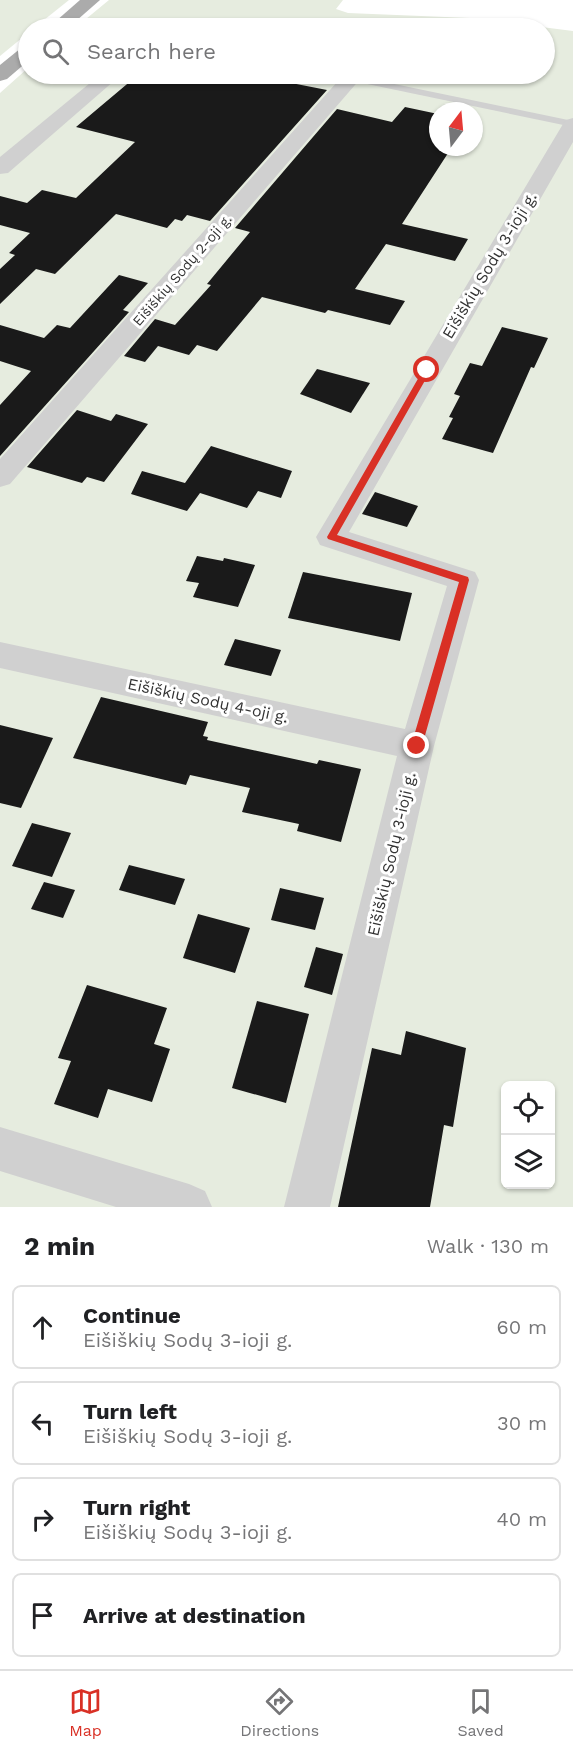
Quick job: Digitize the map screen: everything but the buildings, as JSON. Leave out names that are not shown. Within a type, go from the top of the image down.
[{"type":"main road","points":[[69,18],[91,0]]},
{"type":"main road","points":[[0,75],[18,60]]},
{"type":"street","points":[[0,168],[100,84]]},
{"type":"street","name":"Eišiškių Sodų 2-oji g.","points":[[0,477],[334,84]]},
{"type":"street","name":"Eišiškių Sodų 3-ioji g.","points":[[307,1207],[417,746],[464,580],[331,537],[573,124]]},
{"type":"street","name":"Eišiškių Sodų 4-oji g.","points":[[0,655],[417,746]]},
{"type":"street","points":[[0,1149],[189,1207]]},
{"type":"lane","points":[[380,84],[573,124]]},
{"type":"shaded area","points":[[0,0],[69,0],[46,18],[18,18],[18,41],[0,56]]},
{"type":"shaded area","points":[[109,0],[343,0],[336,9],[348,13],[470,18],[87,18]]},
{"type":"shaded area","points":[[555,29],[573,31],[573,1207],[0,1207],[0,93],[18,77],[18,84],[555,84]]},
{"type":"route","points":[[417,746],[464,580],[331,537],[427,370]]}]
